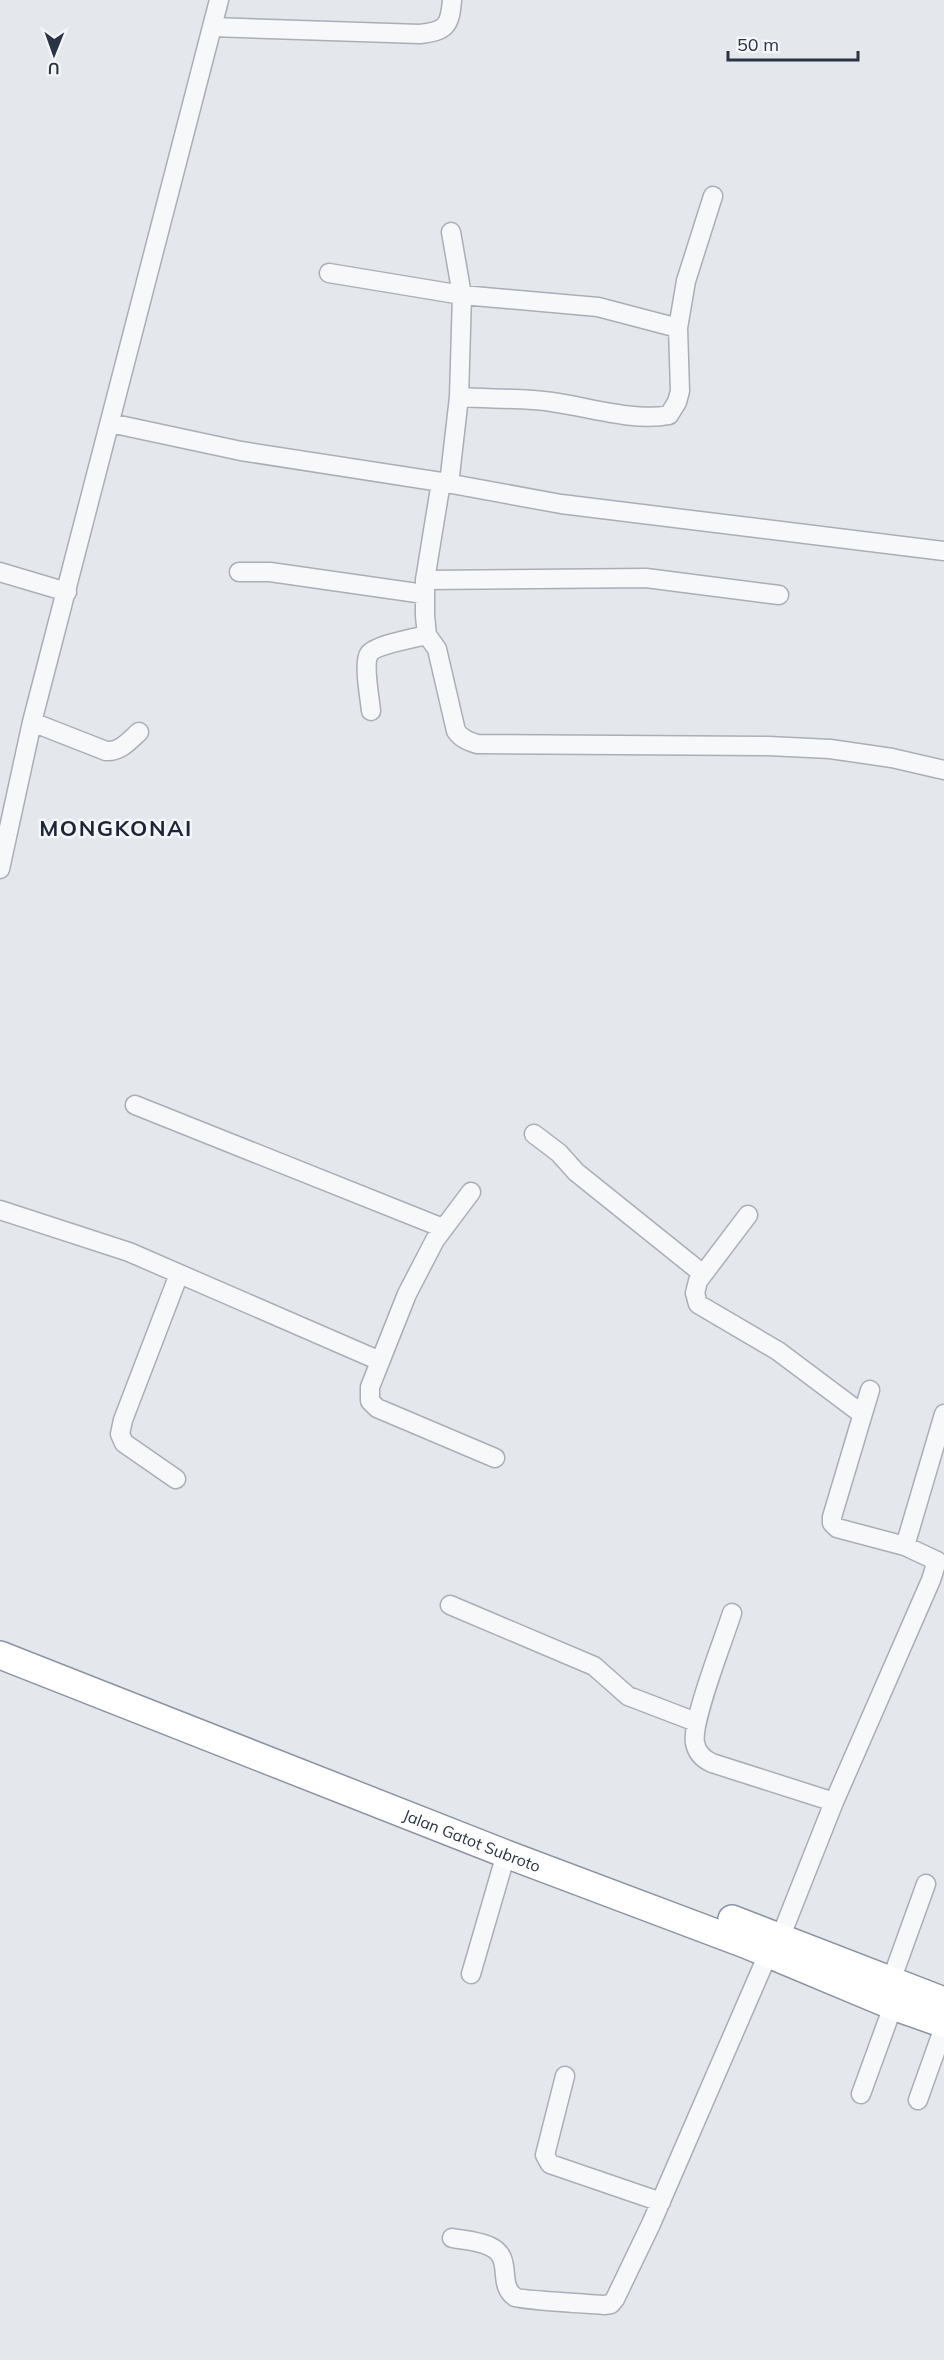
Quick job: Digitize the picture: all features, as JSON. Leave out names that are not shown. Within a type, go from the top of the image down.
[{"type":"highway","name":"Jalan Gatot Subroto","points":[[0,1637],[774,1949],[892,1993],[944,2001]]},
{"type":"highway","name":"Jalan Gatot Subroto","points":[[0,1655],[506,1854],[745,1944],[774,1949]]},
{"type":"highway","name":"Jalan Gatot Subroto","points":[[892,1993],[944,2026]]},
{"type":"street","points":[[0,868],[32,722],[219,0]]},
{"type":"street","points":[[212,27],[420,34],[436,32],[445,27],[451,16],[452,0]]},
{"type":"street","points":[[459,397],[551,402],[617,413],[659,417],[669,415],[677,402],[680,391],[678,328],[686,281],[713,196]]},
{"type":"street","points":[[451,232],[462,295],[459,397],[425,587],[427,635],[437,649],[456,731],[460,737],[477,744],[768,746],[830,749],[892,758],[944,770]]},
{"type":"street","points":[[329,273],[462,295],[598,307],[678,328]]},
{"type":"street","points":[[110,423],[241,451],[561,504],[944,551]]},
{"type":"street","points":[[0,572],[67,592]]},
{"type":"street","points":[[239,572],[270,572],[425,587],[646,578],[779,595]]},
{"type":"street","points":[[371,711],[367,664],[369,654],[377,648],[427,635]]},
{"type":"street","points":[[32,722],[106,751],[114,752],[122,748],[139,732]]},
{"type":"street","points":[[135,1105],[443,1228]]},
{"type":"street","points":[[534,1134],[559,1153],[576,1172],[703,1274]]},
{"type":"street","points":[[471,1192],[443,1228],[407,1294],[370,1387],[370,1401],[377,1408],[495,1458]]},
{"type":"street","points":[[0,1210],[129,1252],[380,1361]]},
{"type":"street","points":[[748,1215],[698,1281],[695,1293],[698,1304],[778,1351],[862,1414]]},
{"type":"street","points":[[176,1479],[124,1443],[120,1434],[135,1387],[179,1274]]},
{"type":"street","points":[[452,2238],[488,2245],[496,2250],[502,2256],[507,2288],[519,2299],[604,2305],[615,2300],[774,1949],[834,1802],[940,1562],[905,1546],[837,1528],[832,1523],[870,1389]]},
{"type":"street","points":[[905,1546],[944,1414]]},
{"type":"street","points":[[450,1605],[594,1666],[628,1696],[696,1722]]},
{"type":"street","points":[[732,1613],[696,1722],[695,1742],[699,1754],[706,1760],[834,1802]]},
{"type":"street","points":[[471,1974],[506,1854]]},
{"type":"street","points":[[861,2094],[926,1884]]},
{"type":"street","points":[[918,2100],[944,2026]]},
{"type":"street","points":[[566,2076],[545,2155],[550,2164],[661,2202]]},
{"type":"district","name":"MONGKONAI","points":[[116,828]]}]
